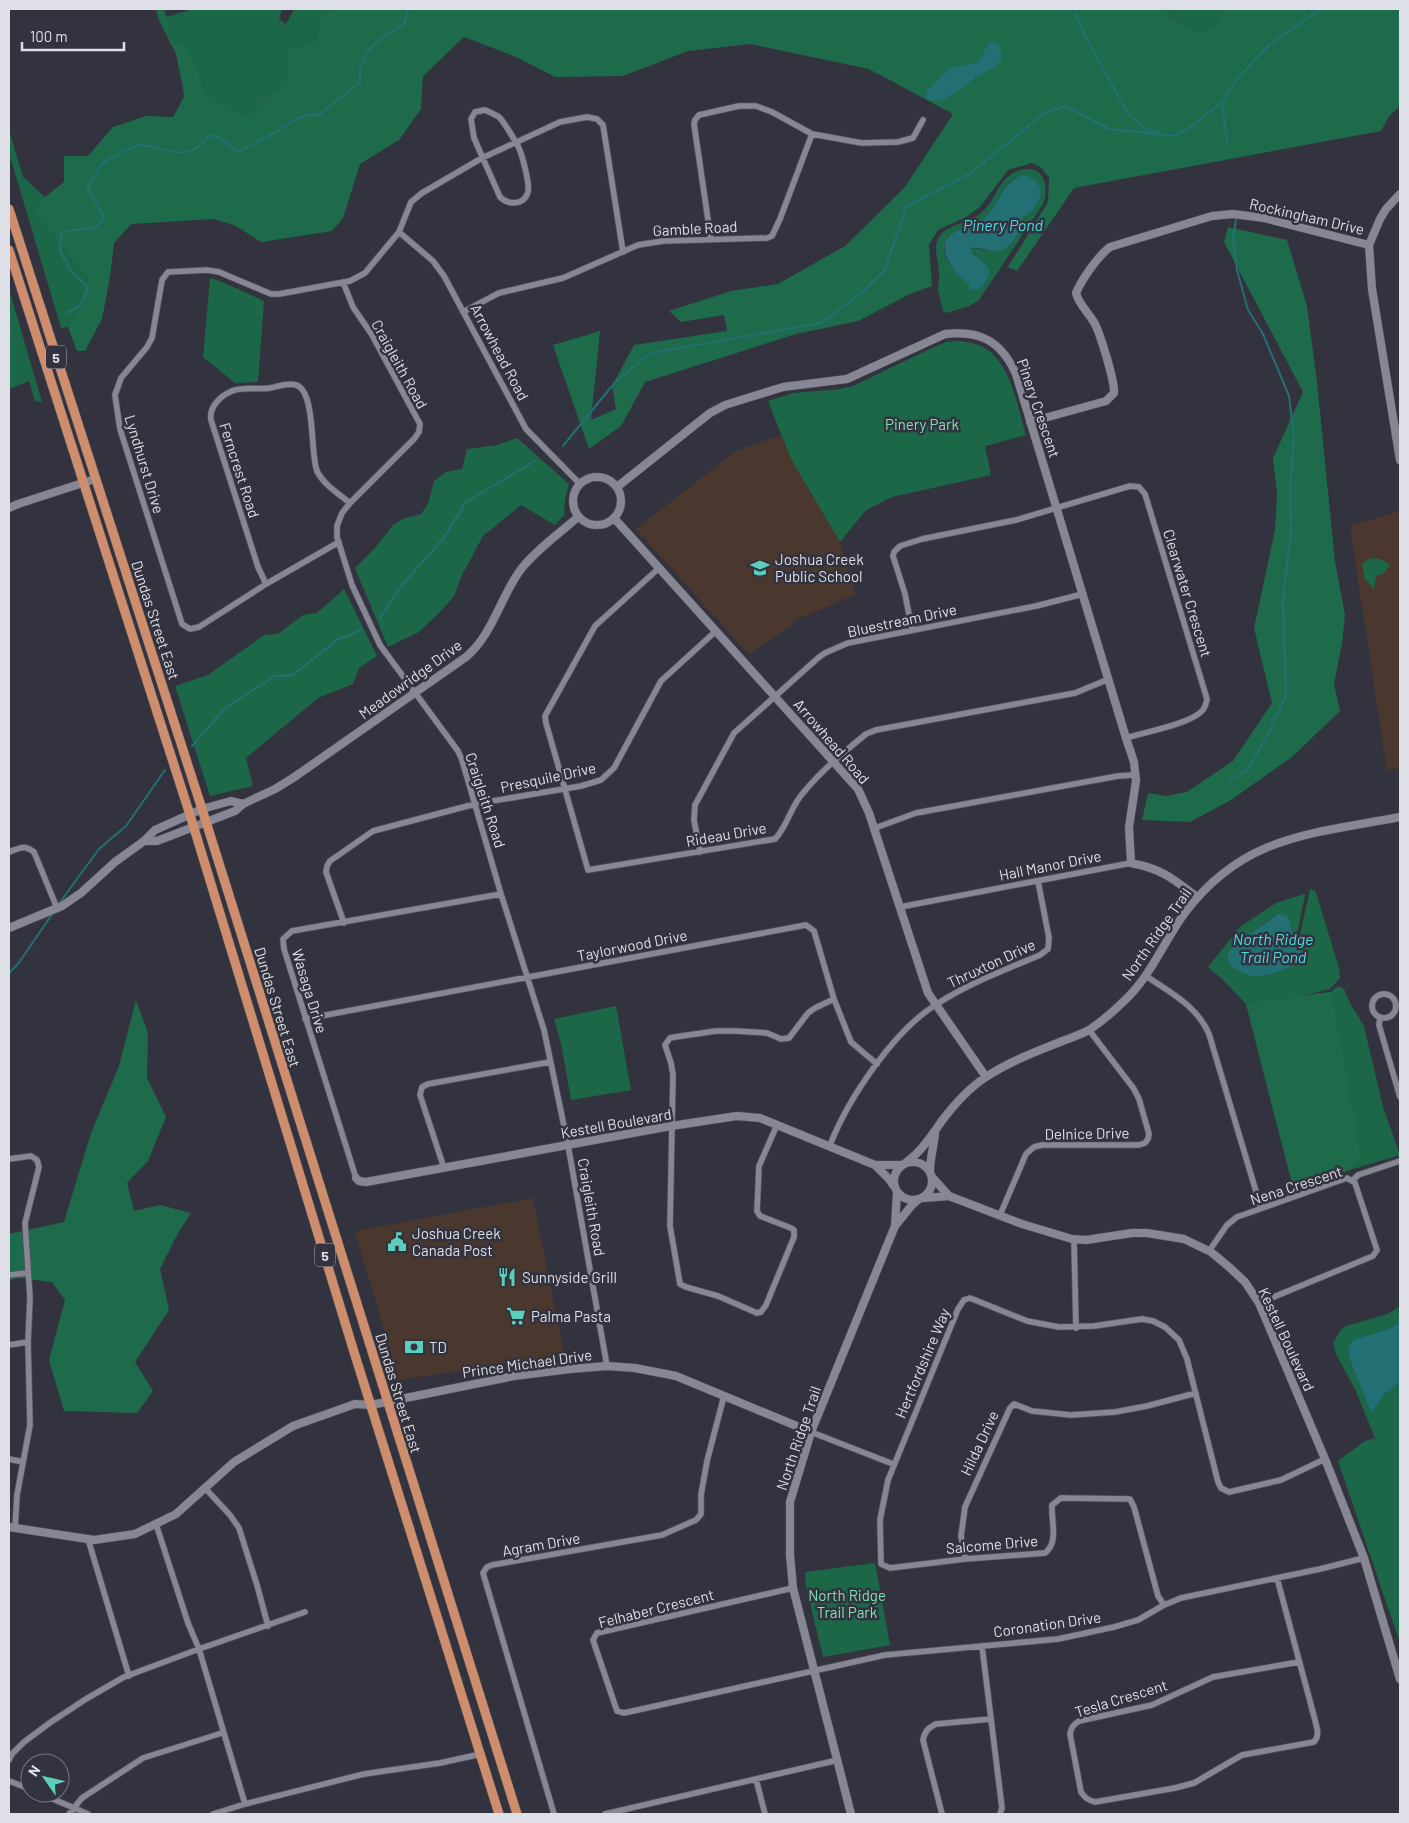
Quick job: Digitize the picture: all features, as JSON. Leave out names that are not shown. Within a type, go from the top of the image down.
[{"type":"main road","name":"Dundas Street East","points":[[9,209],[202,809],[517,1814]]},
{"type":"main road","name":"Dundas Street East","points":[[9,250],[190,814],[371,1405],[499,1814]]},
{"type":"street","points":[[711,240],[694,124],[699,115],[739,106],[756,106],[772,112],[812,134],[862,143],[898,142],[913,138],[923,120]]},
{"type":"street","points":[[485,110],[498,116],[515,142],[519,147],[528,191],[525,197],[512,204],[505,202],[500,197],[482,158],[474,138],[471,119],[475,112],[485,110]]},
{"type":"street","name":"Lyndhurst Drive","points":[[339,542],[266,584],[198,627],[190,629],[182,624],[120,429],[115,395],[122,378],[150,342],[162,280],[168,272],[208,270],[219,272],[271,294],[289,293],[350,281],[364,273],[399,232],[411,202],[422,193],[482,158],[515,142],[560,122],[587,117],[597,120],[603,125],[623,252]]},
{"type":"street","name":"Gamble Road","points":[[463,312],[499,292],[563,278],[638,245],[650,242],[767,238],[772,236],[812,134]]},
{"type":"street","points":[[1400,194],[1386,209],[1369,245],[1372,289],[1400,460]]},
{"type":"street","name":"Rockingham Drive","points":[[1030,422],[1106,401],[1114,393],[1112,377],[1096,326],[1076,293],[1096,262],[1110,247],[1212,216],[1233,214],[1264,218],[1369,245]]},
{"type":"street","name":"Arrowhead Road","points":[[399,232],[439,269],[526,429],[580,484]]},
{"type":"street","name":"Craigleith Road","points":[[343,282],[353,307],[416,416],[420,428],[414,439],[342,513],[338,526],[339,542],[352,585],[380,645],[458,751],[462,760],[501,894],[544,1030],[568,1145],[607,1366]]},
{"type":"street","name":"Pinery Crescent","points":[[617,487],[720,407],[783,387],[847,379],[945,334],[959,332],[973,334],[996,345],[1005,354],[1016,374],[1134,762],[1136,781],[1129,827],[1130,863]]},
{"type":"street","name":"Ferncrest Road","points":[[266,584],[258,567],[211,420],[212,408],[222,398],[228,393],[240,389],[268,389],[292,384],[301,388],[310,411],[317,469],[326,483],[350,503]]},
{"type":"street","points":[[592,477],[599,477],[612,482],[617,487],[621,500],[620,506],[614,518],[608,523],[592,525],[578,517],[574,510],[573,496],[580,484],[592,477]]},
{"type":"street","points":[[9,508],[95,479]]},
{"type":"street","name":"Clearwater Crescent","points":[[1057,509],[1130,486],[1140,487],[1143,490],[1206,694],[1206,706],[1198,714],[1177,724],[1126,738]]},
{"type":"street","points":[[912,630],[905,594],[893,556],[896,548],[922,539],[1016,520],[1057,509]]},
{"type":"street","name":"Meadowridge Drive","points":[[144,841],[158,842],[234,812],[243,804],[275,789],[466,656],[476,648],[483,637],[523,566],[578,517]]},
{"type":"street","name":"Arrowhead Road","points":[[614,518],[852,782],[862,797],[874,828],[926,988],[986,1077]]},
{"type":"street","points":[[565,788],[545,716],[595,626],[659,568]]},
{"type":"street","name":"Bluestream Drive","points":[[700,852],[694,820],[697,801],[734,733],[818,658],[840,646],[1036,606],[1083,594]]},
{"type":"street","name":"Presquile Drive","points":[[344,923],[326,872],[329,862],[370,832],[475,804],[592,783],[609,774],[662,681],[716,631]]},
{"type":"street","name":"Rideau Drive","points":[[565,788],[588,870],[775,839],[779,835],[791,809],[803,793],[866,734],[876,730],[1075,692],[1109,679]]},
{"type":"street","points":[[874,828],[916,813],[1118,776],[1135,775]]},
{"type":"street","name":"Meadowridge Drive","points":[[9,928],[57,908],[81,893],[115,862],[144,841],[155,830],[202,809],[231,801],[243,804]]},
{"type":"street","name":"North Ridge Trail","points":[[903,1164],[915,1156],[959,1101],[986,1077],[1008,1065],[1089,1030],[1124,1001],[1146,976],[1181,918],[1197,897],[1226,870],[1246,856],[1267,846],[1297,837],[1400,817]]},
{"type":"street","points":[[9,852],[20,847],[27,847],[34,852],[57,908]]},
{"type":"street","name":"Hall Manor Drive","points":[[900,906],[1130,863],[1163,872],[1197,897]]},
{"type":"street","name":"Thruxton Drive","points":[[830,1145],[851,1102],[877,1064],[918,1017],[972,983],[1040,955],[1048,949],[1049,938],[1038,881]]},
{"type":"street","name":"Wasaga Drive","points":[[356,1178],[305,1019],[283,939],[292,931],[501,894]]},
{"type":"street","name":"Taylorwood Drive","points":[[305,1019],[806,925],[814,931],[834,1000],[851,1042],[877,1064]]},
{"type":"street","points":[[1146,976],[1188,1005],[1204,1022],[1262,1208]]},
{"type":"street","points":[[1381,994],[1388,995],[1394,1000],[1394,1012],[1388,1016],[1380,1016],[1374,1012],[1373,1001],[1381,994]]},
{"type":"street","points":[[777,1125],[760,1166],[757,1211],[760,1216],[794,1230],[794,1237],[766,1304],[761,1312],[757,1313],[718,1296],[680,1284],[670,1226],[673,1075],[665,1046],[670,1038],[716,1031],[767,1033],[781,1039],[789,1038],[808,1013],[834,1000]]},
{"type":"street","points":[[1380,1016],[1379,1025],[1400,1097]]},
{"type":"street","name":"Delnice Drive","points":[[1000,1216],[1026,1154],[1034,1147],[1042,1145],[1139,1145],[1148,1140],[1149,1134],[1136,1092],[1089,1030]]},
{"type":"street","points":[[444,1168],[420,1095],[422,1087],[428,1084],[550,1062]]},
{"type":"street","name":"Kestell Boulevard","points":[[356,1178],[359,1181],[366,1182],[671,1126],[737,1116],[760,1118],[875,1164],[889,1178],[895,1189]]},
{"type":"street","name":"North Ridge Trail","points":[[931,1174],[935,1133]]},
{"type":"street","points":[[9,1160],[32,1156],[37,1160],[39,1167],[25,1223],[30,1298],[28,1342],[30,1425],[12,1527]]},
{"type":"street","points":[[1352,1180],[1358,1175],[1400,1161]]},
{"type":"street","points":[[915,1162],[926,1167],[931,1174],[931,1189],[921,1199],[906,1200],[895,1189],[894,1175],[903,1164],[915,1162]]},
{"type":"street","name":"Kestell Boulevard","points":[[875,1164],[903,1164]]},
{"type":"street","name":"Kestell Boulevard","points":[[931,1174],[949,1196]]},
{"type":"street","name":"Nena Crescent","points":[[1209,1252],[1231,1221],[1347,1178],[1352,1180],[1357,1186],[1376,1247],[1376,1253],[1373,1256],[1259,1303]]},
{"type":"street","name":"North Ridge Trail","points":[[895,1189],[895,1226]]},
{"type":"street","name":"Kestell Boulevard","points":[[921,1199],[949,1196],[1000,1216],[1074,1240],[1147,1233],[1184,1239],[1209,1252],[1229,1266],[1245,1282],[1259,1303],[1325,1459],[1364,1558],[1400,1679]]},
{"type":"street","name":"North Ridge Trail","points":[[851,1814],[794,1588],[790,1554],[790,1502],[811,1432],[895,1226],[912,1205],[921,1199]]},
{"type":"street","points":[[1074,1240],[1076,1328]]},
{"type":"street","points":[[9,1275],[27,1273]]},
{"type":"street","name":"Hertfordshire Way","points":[[881,1564],[880,1520],[888,1480],[958,1308],[964,1300],[971,1298],[1027,1321],[1060,1327],[1076,1328],[1142,1319],[1153,1321],[1165,1327],[1178,1340],[1187,1359],[1218,1482],[1222,1488],[1230,1492],[1281,1480],[1325,1459]]},
{"type":"street","points":[[9,1345],[28,1342]]},
{"type":"street","name":"Prince Michael Drive","points":[[12,1527],[94,1540],[135,1534],[176,1514],[234,1462],[293,1426],[355,1404],[371,1405],[514,1376],[570,1369],[607,1366],[635,1368],[676,1376],[811,1432]]},
{"type":"street","name":"Hilda Drive","points":[[965,1558],[962,1536],[965,1507],[1010,1408],[1014,1404],[1032,1411],[1071,1416],[1139,1407],[1196,1393]]},
{"type":"street","name":"Agram Drive","points":[[554,1814],[482,1574],[484,1570],[492,1565],[662,1535],[696,1520],[701,1514],[701,1496],[707,1461],[724,1396]]},
{"type":"street","points":[[811,1432],[894,1464]]},
{"type":"street","points":[[9,1459],[23,1462]]},
{"type":"street","points":[[205,1488],[230,1515],[238,1528],[268,1626]]},
{"type":"street","name":"Salcome Drive","points":[[881,1564],[890,1568],[965,1558],[1045,1553],[1053,1543],[1052,1505],[1061,1498],[1130,1500],[1134,1507],[1158,1596],[1164,1605]]},
{"type":"street","points":[[156,1524],[188,1623],[199,1649],[222,1732],[245,1804]]},
{"type":"street","points":[[88,1539],[129,1676]]},
{"type":"street","name":"Coronation Drive","points":[[815,1671],[885,1655],[1058,1639],[1138,1620],[1164,1605],[1181,1598],[1364,1558]]},
{"type":"street","name":"Tesla Crescent","points":[[1277,1578],[1300,1662],[1318,1733],[1318,1737],[1314,1742],[1242,1755],[1194,1783],[1175,1788],[1095,1802],[1084,1797],[1081,1792],[1070,1734],[1071,1728],[1079,1721],[1152,1705],[1213,1677],[1300,1662]]},
{"type":"street","name":"Felhaber Crescent","points":[[794,1588],[600,1632],[595,1635],[593,1640],[615,1707],[621,1713],[815,1671]]},
{"type":"street","points":[[9,1760],[12,1754],[24,1742],[52,1722],[86,1699],[129,1676],[305,1612]]},
{"type":"street","points":[[982,1646],[1002,1808],[1000,1814]]},
{"type":"street","points":[[942,1814],[923,1740],[924,1732],[936,1724],[991,1719]]},
{"type":"street","points":[[69,1814],[82,1798],[144,1758],[222,1732]]},
{"type":"street","points":[[213,1814],[364,1774],[440,1763],[481,1754]]},
{"type":"street","points":[[605,1814],[838,1760]]},
{"type":"street","points":[[756,1779],[765,1814]]},
{"type":"street","points":[[62,1803],[88,1814]]},
{"type":"shaded area","points":[[156,9],[164,9],[174,44],[186,40],[207,94],[248,115],[288,79],[288,50],[315,43],[321,16],[332,9],[1167,9],[1170,16],[1201,32],[1218,26],[1221,9],[1400,9],[1400,106],[1389,116],[1381,131],[1074,188],[1017,271],[1008,267],[1048,202],[1049,178],[1042,168],[1032,163],[1008,170],[980,207],[966,217],[938,230],[929,245],[932,286],[912,293],[858,321],[796,334],[645,382],[621,426],[589,449],[553,345],[600,331],[591,420],[616,409],[612,386],[634,345],[727,331],[724,315],[681,322],[669,311],[731,291],[778,284],[845,246],[905,187],[953,114],[869,69],[750,44],[688,51],[623,76],[555,77],[514,56],[464,37],[423,76],[421,109],[399,140],[360,164],[343,218],[332,231],[261,242],[236,226],[214,219],[131,224],[114,243],[102,319],[85,351],[77,351],[68,327],[88,280],[31,208],[64,182],[64,156],[88,156],[113,127],[146,116],[173,117],[184,97],[183,88],[176,54],[159,20]]},
{"type":"shaded area","points":[[1228,227],[1287,240],[1307,306],[1317,382],[1335,562],[1345,615],[1342,644],[1334,684],[1340,711],[1292,757],[1231,800],[1190,822],[1142,820],[1148,793],[1166,796],[1187,792],[1233,761],[1272,703],[1254,628],[1275,530],[1277,494],[1273,458],[1303,392],[1224,242]]},
{"type":"shaded area","name":"Joshua Creek Public School","points":[[781,435],[791,459],[840,542],[856,594],[801,618],[749,655],[636,529],[736,451]]},
{"type":"shaded area","points":[[1400,511],[1400,768],[1387,770],[1350,526]]},
{"type":"shaded area","points":[[1331,992],[1346,1069],[1347,1096],[1354,1108],[1360,1149],[1359,1160],[1350,1170],[1293,1187],[1246,1004]]},
{"type":"shaded area","points":[[136,1000],[148,1033],[147,1078],[166,1117],[148,1161],[127,1183],[134,1211],[160,1205],[191,1213],[178,1233],[160,1269],[169,1310],[135,1362],[153,1391],[137,1413],[64,1411],[49,1360],[65,1300],[52,1282],[19,1278],[9,1280],[9,1234],[64,1222],[91,1133],[119,1066]]},
{"type":"shaded area","points":[[533,1198],[564,1355],[399,1380],[355,1231]]},
{"type":"green space","points":[[193,9],[282,9],[279,19],[286,24],[294,9],[332,9],[321,16],[315,43],[288,79],[248,115],[207,94],[186,40],[174,44],[166,17]]},
{"type":"green space","points":[[1167,9],[1221,9],[1218,26],[1201,32],[1170,16]]},
{"type":"green space","points":[[9,130],[23,177],[45,197],[31,208],[88,280],[68,327],[61,328],[9,153]]},
{"type":"green space","points":[[1032,169],[1041,175],[1045,187],[1043,204],[979,300],[969,306],[946,313],[943,311],[938,289],[939,275],[936,247],[938,239],[941,234],[951,227],[980,214],[991,201],[1003,181],[1016,172]],"holes":[[[1016,177],[1036,206],[1022,218],[1018,233],[1008,246],[998,251],[971,248],[971,252],[985,263],[986,281],[978,288],[958,274],[947,260],[944,245],[947,238],[972,226],[985,217],[1006,186]]]},
{"type":"green space","points":[[210,278],[264,301],[258,382],[235,383],[203,357]]},
{"type":"green space","points":[[9,289],[42,402],[35,401],[29,381],[9,389]]},
{"type":"green space","name":"Pinery Park","points":[[958,341],[981,346],[999,362],[1006,373],[1016,398],[1026,435],[985,446],[991,475],[892,497],[866,510],[840,542],[791,459],[768,401],[793,393],[853,386],[936,346],[946,342]]},
{"type":"green space","points":[[517,438],[569,484],[564,515],[555,525],[521,505],[483,536],[462,575],[454,596],[442,610],[419,632],[388,647],[355,568],[375,548],[393,525],[403,519],[421,514],[428,504],[434,481],[446,472],[462,469],[467,449],[498,445]]},
{"type":"green space","points":[[1375,558],[1390,565],[1383,574],[1376,576],[1374,589],[1365,579],[1362,564],[1369,559]]},
{"type":"green space","points":[[344,589],[377,656],[359,668],[353,684],[318,698],[246,758],[253,786],[210,796],[175,686],[208,675],[264,635],[278,634],[303,615],[317,613]]},
{"type":"green space","points":[[1310,889],[1315,891],[1317,896],[1339,968],[1340,978],[1330,989],[1305,995],[1331,992],[1338,986],[1344,989],[1364,1026],[1383,1107],[1400,1155],[1293,1187],[1246,1004],[1208,967],[1240,927],[1276,903],[1304,894],[1297,934],[1300,935]],"holes":[[[1275,915],[1289,919],[1294,934],[1303,946],[1297,965],[1254,976],[1233,946],[1239,939],[1251,933]]]},
{"type":"green space","points":[[616,1006],[631,1090],[571,1100],[561,1043],[554,1019]]},
{"type":"green space","points":[[1400,1306],[1400,1322],[1389,1329],[1358,1338],[1348,1349],[1349,1358],[1371,1413],[1385,1394],[1400,1382],[1400,1643],[1338,1461],[1365,1441],[1375,1438],[1355,1389],[1336,1354],[1333,1343],[1341,1329],[1388,1314]]},
{"type":"green space","name":"North Ridge Trail Park","points":[[875,1563],[890,1645],[823,1657],[806,1586],[805,1572]]},
{"type":"water","points":[[989,42],[999,44],[1002,58],[996,66],[982,73],[954,94],[940,100],[926,99],[927,90],[950,68],[979,62]]},
{"type":"water","name":"Pinery Pond","points":[[1023,175],[1034,179],[1038,183],[1041,192],[1038,203],[1022,218],[1020,229],[1006,248],[996,251],[971,248],[971,252],[988,268],[989,276],[977,290],[969,288],[969,284],[951,266],[945,253],[945,241],[953,233],[975,224],[985,217],[1005,188]]},
{"type":"water","name":"North Ridge Trail Pond","points":[[1279,914],[1287,916],[1293,932],[1303,948],[1304,956],[1302,960],[1297,965],[1259,976],[1247,974],[1232,965],[1229,962],[1228,956],[1239,939],[1238,933],[1241,931],[1246,935],[1251,933]]},
{"type":"water","points":[[1400,1322],[1400,1382],[1385,1394],[1371,1413],[1349,1358],[1348,1349],[1351,1342],[1358,1338],[1389,1329]]},
{"type":"waterway","points":[[66,313],[81,305],[87,291],[86,285],[71,271],[60,251],[61,232],[96,227],[104,218],[88,187],[102,164],[140,145],[177,152],[193,150],[209,135],[218,137],[238,152],[280,130],[296,119],[308,115],[319,115],[360,82],[360,70],[366,53],[378,41],[404,24],[409,9]]},
{"type":"waterway","points":[[1074,9],[1085,36],[1129,115],[1148,130],[1158,132]]},
{"type":"waterway","points":[[1168,135],[1174,136],[1194,125],[1222,102],[1236,80],[1267,47],[1320,9]]},
{"type":"waterway","points":[[1222,102],[1227,143]]},
{"type":"waterway","points":[[563,446],[616,381],[651,353],[821,323],[860,294],[884,271],[907,206],[971,173],[1046,112],[1066,106],[1109,129],[1167,135]]},
{"type":"waterway","points":[[1228,782],[1248,769],[1267,736],[1286,696],[1283,600],[1291,533],[1290,487],[1294,437],[1289,396],[1263,334],[1248,310],[1237,270],[1233,238],[1236,220]]},
{"type":"waterway","points":[[380,618],[401,586],[443,539],[466,502],[535,461]]},
{"type":"waterway","points":[[192,746],[225,708],[275,676],[293,675],[337,640],[361,630]]},
{"type":"waterway","points":[[58,905],[99,849],[126,826],[165,770]]},
{"type":"waterway","points":[[9,973],[18,964],[53,913]]},
{"type":"place","name":"Joshua Creek Public School","points":[[760,568]]},
{"type":"place","name":"Joshua Creek Canada Post","points":[[397,1242]]},
{"type":"place","name":"Sunnyside Grill","points":[[507,1277]]},
{"type":"place","name":"Palma Pasta","points":[[516,1316]]},
{"type":"place","name":"TD","points":[[414,1347]]}]
